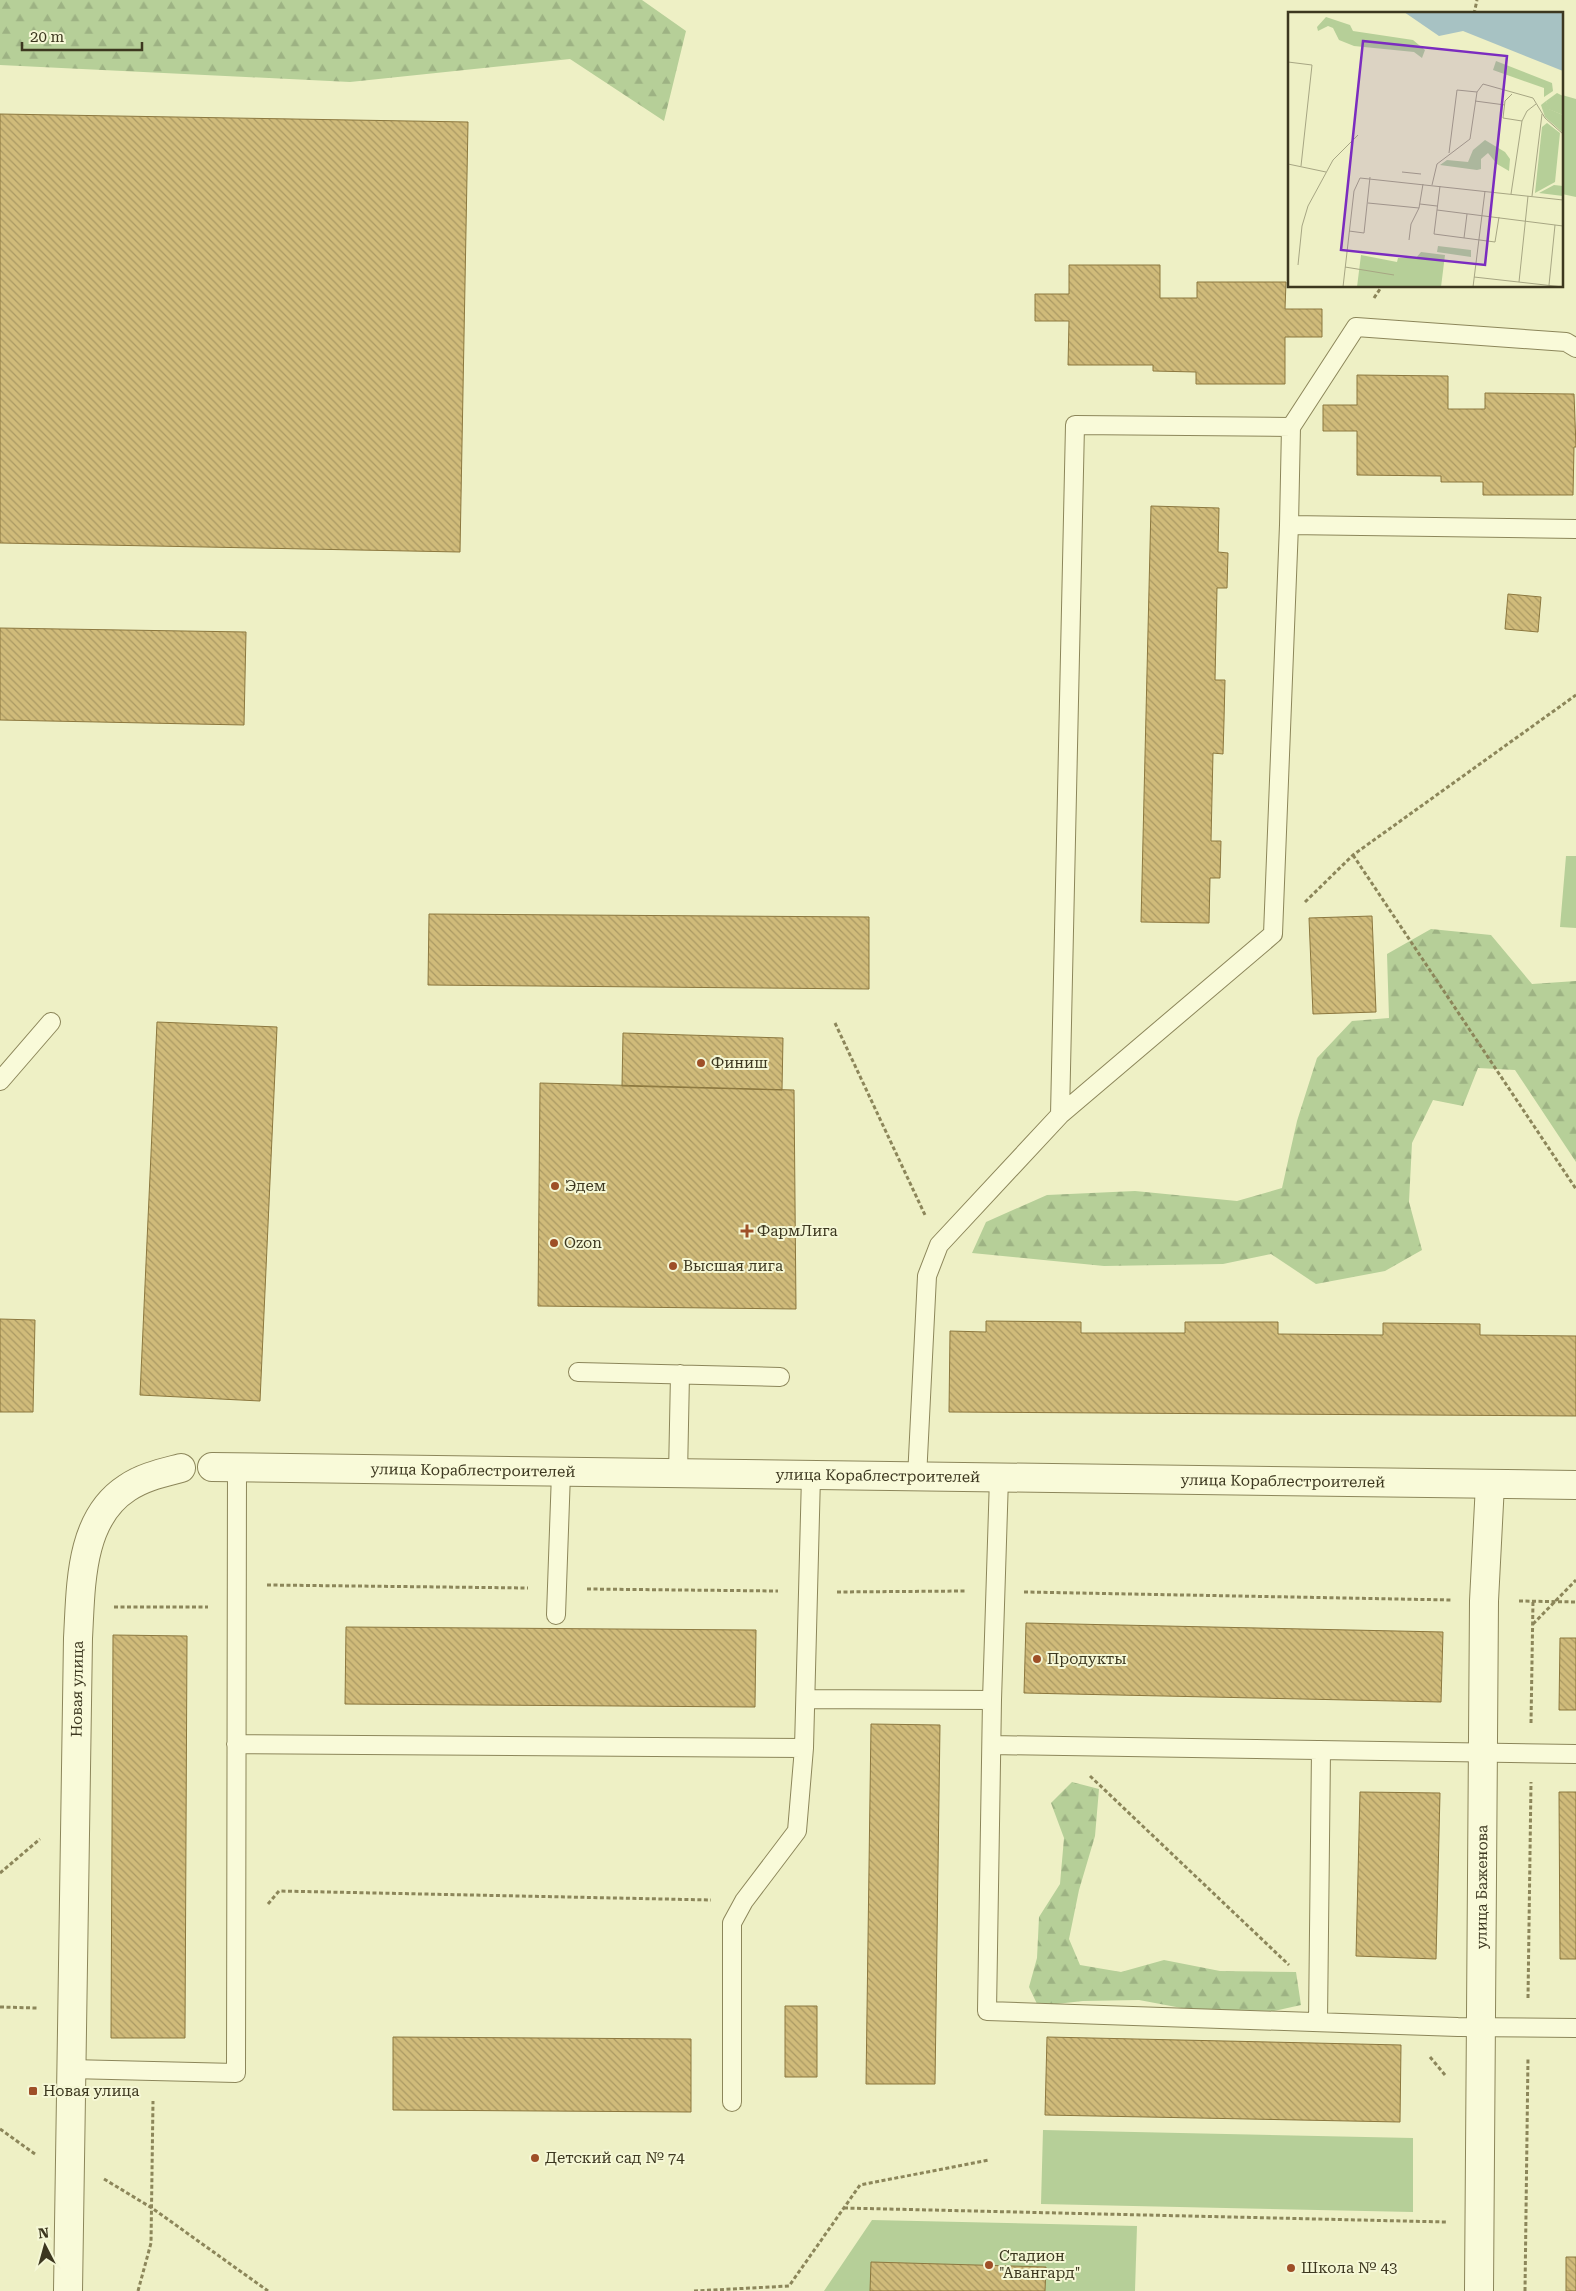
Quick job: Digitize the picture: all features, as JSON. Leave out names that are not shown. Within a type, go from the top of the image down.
[{"type":"street","name":"улица Кораблестроителей","points":[[181,1468],[224,1466],[678,1475],[1576,1485]]},
{"type":"street","name":"Новая улица","points":[[68,2291],[74,1823],[80,1607],[86,1552],[96,1524],[110,1502],[127,1488],[151,1476],[181,1468]]},
{"type":"street","name":"улица Баженова","points":[[1479,2291],[1484,1601],[1490,1484]]},
{"type":"lane","points":[[917,1478],[927,1276],[939,1245],[1060,1115],[1273,934],[1291,427],[1356,327],[1566,342],[1576,348]]},
{"type":"lane","points":[[1060,1115],[1075,424],[1291,427]]},
{"type":"lane","points":[[1289,525],[1576,529]]},
{"type":"lane","points":[[0,1081],[51,1022]]},
{"type":"lane","points":[[578,1372],[780,1377]]},
{"type":"lane","points":[[678,1475],[680,1374]]},
{"type":"lane","points":[[70,2069],[236,2073],[236,1585],[224,1466]]},
{"type":"lane","points":[[556,1615],[561,1473]]},
{"type":"lane","points":[[732,2102],[732,1923],[744,1901],[797,1832],[806,1699],[811,1476]]},
{"type":"lane","points":[[999,1478],[992,1700],[988,2011],[1481,2027],[1576,2028]]},
{"type":"lane","points":[[806,1699],[992,1700]]},
{"type":"lane","points":[[236,1744],[804,1748]]},
{"type":"lane","points":[[992,1745],[1576,1754]]},
{"type":"lane","points":[[1318,2022],[1321,1750]]},
{"type":"path","points":[[1273,934],[1353,854],[1576,695]]},
{"type":"path","points":[[1353,854],[1576,1189]]},
{"type":"path","points":[[835,1023],[939,1245]]},
{"type":"path","points":[[1533,1624],[1576,1580]]},
{"type":"path","points":[[236,1585],[809,1592],[995,1592],[1576,1602]]},
{"type":"path","points":[[1525,2291],[1533,1601]]},
{"type":"path","points":[[80,1607],[236,1607]]},
{"type":"path","points":[[1059,1746],[1318,1993]]},
{"type":"path","points":[[0,1873],[43,1836],[74,1823]]},
{"type":"path","points":[[236,1939],[279,1891],[744,1901]]},
{"type":"path","points":[[138,2291],[151,2243],[153,2070]]},
{"type":"path","points":[[0,2129],[37,2156]]},
{"type":"path","points":[[69,2158],[152,2208],[268,2291]]},
{"type":"path","points":[[694,2291],[789,2286],[860,2185],[989,2160]]},
{"type":"path","points":[[844,2208],[1447,2222]]},
{"type":"green space","points":[[0,0],[642,0],[686,31],[664,121],[570,59],[350,82],[0,65]]},
{"type":"green space","points":[[1564,96],[1576,99],[1576,197],[1564,194]]},
{"type":"green space","points":[[1566,856],[1576,856],[1576,928],[1560,927]]},
{"type":"green space","points":[[1431,929],[1491,935],[1532,984],[1576,981],[1576,1162],[1515,1070],[1478,1068],[1463,1106],[1433,1100],[1412,1143],[1409,1202],[1422,1250],[1385,1271],[1316,1284],[1271,1254],[1223,1264],[1104,1266],[972,1253],[986,1222],[1047,1195],[1135,1191],[1237,1201],[1282,1188],[1297,1121],[1317,1058],[1352,1021],[1389,1018],[1387,954]]},
{"type":"green space","points":[[1072,1782],[1099,1789],[1095,1836],[1079,1890],[1069,1939],[1080,1965],[1121,1972],[1164,1960],[1220,1971],[1296,1972],[1301,2005],[1274,2011],[1187,2009],[1139,2000],[1083,2001],[1038,2006],[1029,1987],[1037,1958],[1039,1917],[1060,1884],[1064,1838],[1051,1803]]},
{"type":"green space","points":[[1043,2130],[1413,2138],[1413,2212],[1041,2204]]},
{"type":"green space","name":"Стадион \"Авангард\"","points":[[872,2220],[1137,2226],[1135,2291],[824,2291]]},
{"type":"building","points":[[0,114],[468,122],[460,552],[0,543]]},
{"type":"building","points":[[1069,265],[1160,265],[1160,298],[1197,298],[1197,282],[1286,282],[1285,309],[1322,309],[1322,337],[1285,337],[1285,384],[1196,384],[1196,372],[1153,371],[1153,365],[1068,365],[1069,321],[1035,321],[1035,294],[1069,294]]},
{"type":"building","points":[[1357,375],[1448,376],[1448,409],[1485,409],[1485,393],[1574,394],[1576,447],[1574,447],[1573,495],[1483,495],[1483,482],[1441,482],[1441,476],[1357,475],[1357,431],[1323,431],[1323,405],[1357,405]]},
{"type":"building","points":[[1151,506],[1219,508],[1218,552],[1228,553],[1227,588],[1217,588],[1215,680],[1225,680],[1223,754],[1213,753],[1211,841],[1221,841],[1220,878],[1210,878],[1209,923],[1141,922]]},
{"type":"building","points":[[1508,594],[1541,597],[1538,632],[1505,629]]},
{"type":"building","points":[[0,628],[246,632],[244,725],[0,720]]},
{"type":"building","points":[[429,914],[869,917],[869,989],[428,985]]},
{"type":"building","points":[[1372,916],[1376,1012],[1313,1014],[1309,918]]},
{"type":"building","points":[[157,1022],[277,1027],[260,1401],[140,1395]]},
{"type":"building","points":[[623,1033],[783,1038],[782,1090],[622,1086]]},
{"type":"building","points":[[540,1083],[794,1090],[796,1309],[538,1306]]},
{"type":"building","points":[[0,1319],[35,1320],[33,1412],[0,1412]]},
{"type":"building","points":[[986,1321],[1081,1322],[1081,1333],[1185,1333],[1185,1322],[1278,1322],[1278,1334],[1383,1335],[1383,1323],[1480,1324],[1480,1335],[1576,1336],[1576,1416],[949,1412],[950,1331],[986,1332]]},
{"type":"building","points":[[1026,1623],[1443,1632],[1441,1702],[1024,1693]]},
{"type":"building","points":[[346,1627],[756,1630],[755,1707],[345,1704]]},
{"type":"building","points":[[113,1635],[187,1636],[185,2038],[111,2038]]},
{"type":"building","points":[[1560,1638],[1576,1638],[1576,1710],[1559,1710]]},
{"type":"building","points":[[871,1724],[940,1725],[935,2084],[866,2084]]},
{"type":"building","points":[[1360,1792],[1440,1793],[1436,1959],[1356,1956]]},
{"type":"building","points":[[1559,1792],[1576,1792],[1576,1959],[1560,1959]]},
{"type":"building","points":[[785,2006],[817,2006],[817,2077],[785,2077]]},
{"type":"building","points":[[393,2037],[691,2039],[691,2112],[393,2110]]},
{"type":"building","points":[[1047,2037],[1401,2045],[1400,2122],[1045,2115]]},
{"type":"building","points":[[1566,2257],[1576,2257],[1576,2291],[1566,2291]]},
{"type":"building","points":[[871,2262],[1046,2267],[1045,2291],[870,2291]]},
{"type":"place","name":"Финиш","points":[[701,1063]]},
{"type":"place","name":"Эдем","points":[[555,1186]]},
{"type":"place","name":"ФармЛига","points":[[747,1231]]},
{"type":"place","name":"Ozon","points":[[554,1243]]},
{"type":"place","name":"Высшая лига","points":[[673,1266]]},
{"type":"place","name":"Продукты","points":[[1037,1659]]},
{"type":"place","name":"Новая улица","points":[[33,2091]]},
{"type":"place","name":"Детский сад № 74","points":[[535,2158]]},
{"type":"place","name":"Стадион \"Авангард\"","points":[[989,2265]]},
{"type":"place","name":"Школа № 43","points":[[1291,2268]]}]
